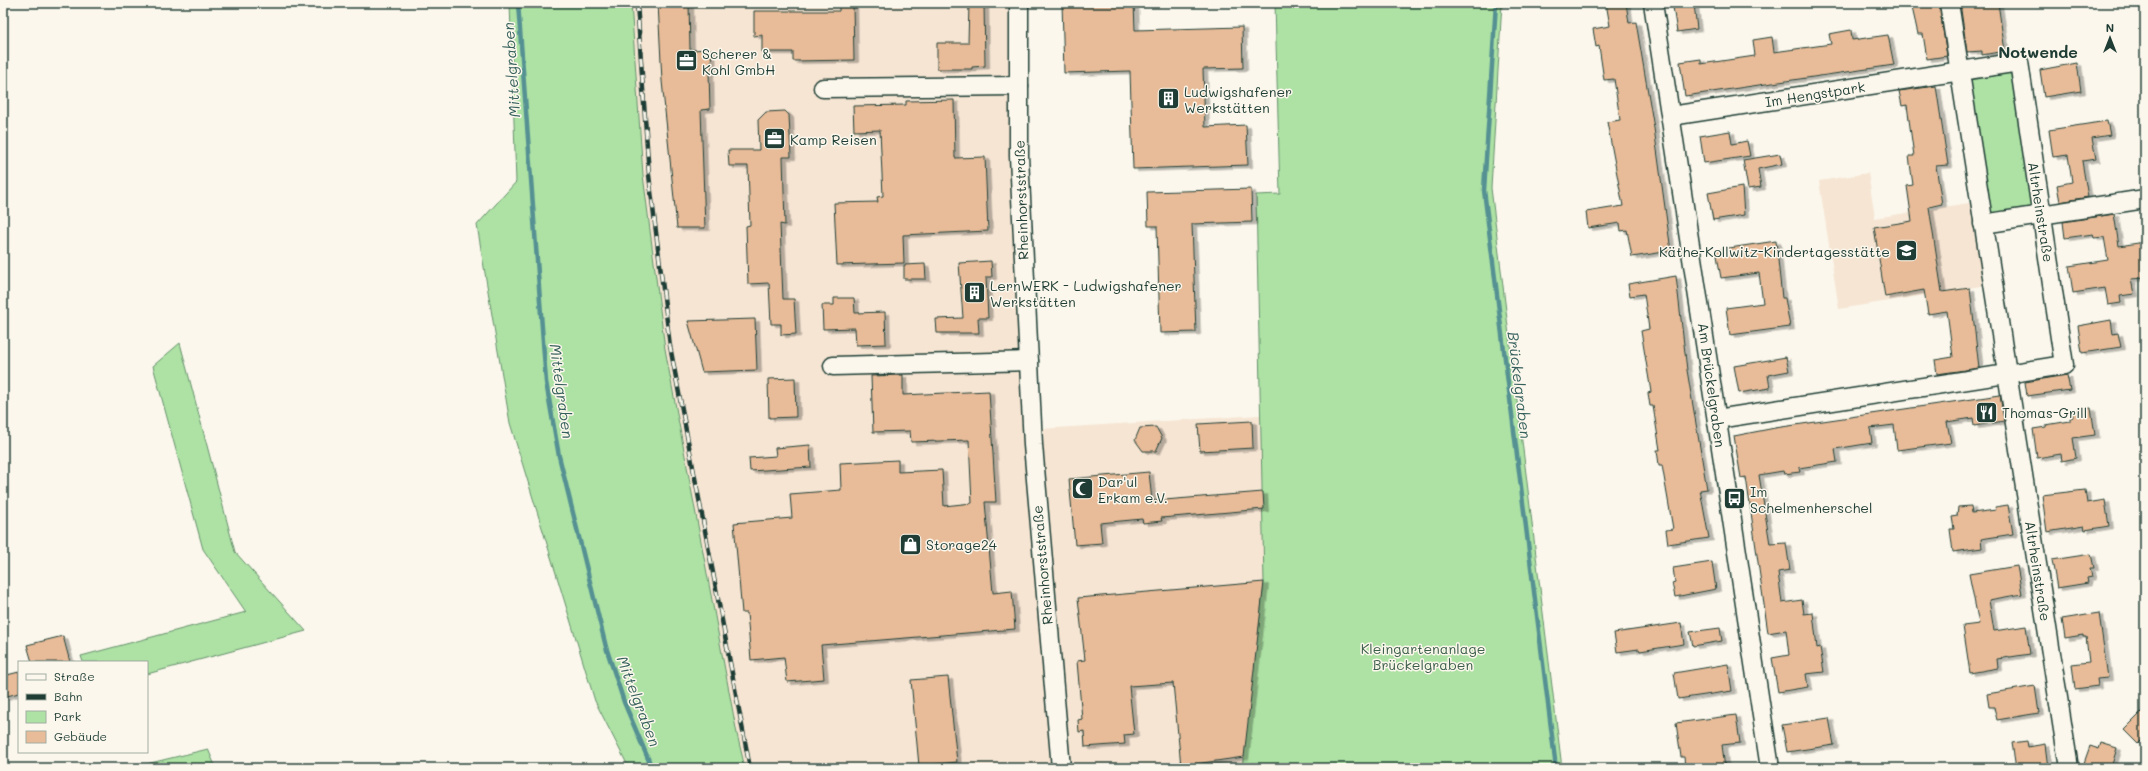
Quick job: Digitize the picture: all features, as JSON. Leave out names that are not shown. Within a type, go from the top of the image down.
[{"type":"street","name":"Rheinhorststraße","points":[[1019,3],[1019,156],[1033,445],[1061,768]]},
{"type":"street","name":"Am Brückelgraben","points":[[1653,3],[1770,768]]},
{"type":"street","name":"Altrheinstraße","points":[[1949,3],[2069,768]]},
{"type":"street","name":"Altrheinstraße","points":[[1959,71],[2019,62],[2064,365],[2007,373]]},
{"type":"street","name":"Im Hengstpark","points":[[1671,116],[1959,71]]},
{"type":"street","points":[[823,88],[1019,86]]},
{"type":"street","points":[[1983,224],[2145,199]]},
{"type":"street","points":[[833,366],[1029,362]]},
{"type":"street","points":[[1717,419],[2007,373]]},
{"type":"shaded area","points":[[631,3],[1027,3],[1026,86],[1030,236],[1040,429],[1260,415],[1264,509],[1264,582],[1242,768],[745,768],[737,734],[665,349],[643,175]]},
{"type":"shaded area","name":"Käthe-Kollwitz-Kindertagesstätte","points":[[1868,173],[1875,218],[1975,202],[1988,285],[1839,309],[1819,181]]},
{"type":"green space","points":[[510,3],[631,3],[643,175],[665,349],[737,734],[745,768],[629,768],[595,701],[510,423],[477,225],[516,182]]},
{"type":"green space","name":"Kleingartenanlage Brückelgraben","points":[[1275,3],[1502,3],[1491,188],[1562,768],[1242,768],[1264,582],[1256,195],[1280,194]]},
{"type":"green space","points":[[2019,62],[2042,214],[1983,224],[1959,71]]},
{"type":"green space","points":[[180,343],[235,552],[306,631],[148,674],[148,661],[83,661],[81,656],[246,612],[203,549],[153,366]]},
{"type":"green space","points":[[208,749],[216,768],[130,768]]},
{"type":"building","points":[[658,3],[689,3],[690,50],[711,49],[712,72],[709,72],[710,109],[701,110],[705,228],[677,228],[662,81]]},
{"type":"building","points":[[969,3],[984,3],[985,66],[972,67],[972,69],[937,69],[937,43],[968,43]]},
{"type":"building","name":"Ludwigshafener Werkstätten","points":[[1062,3],[1134,3],[1135,30],[1242,27],[1243,68],[1203,69],[1205,127],[1246,125],[1248,165],[1133,169],[1130,71],[1064,73]]},
{"type":"building","points":[[1606,3],[1626,3],[1629,23],[1636,22],[1654,128],[1671,251],[1632,257],[1627,230],[1621,231],[1620,223],[1588,228],[1586,212],[1623,206],[1607,122],[1620,120],[1614,79],[1604,80],[1599,46],[1596,47],[1593,29],[1610,26]]},
{"type":"building","points":[[1911,3],[1939,3],[1947,56],[1927,59],[1923,34],[1918,34]]},
{"type":"building","points":[[1960,3],[1998,3],[2005,51],[1982,55],[1982,51],[1967,52]]},
{"type":"building","points":[[839,4],[853,4],[854,60],[793,61],[793,52],[762,52],[762,35],[754,36],[754,11],[839,11]]},
{"type":"building","points":[[1694,4],[1697,29],[1677,32],[1673,7]]},
{"type":"building","points":[[1851,30],[1852,40],[1888,35],[1894,65],[1685,96],[1680,62],[1701,59],[1701,64],[1755,56],[1753,40],[1772,37],[1774,52],[1831,44],[1829,34]]},
{"type":"building","points":[[2077,63],[2081,91],[2044,97],[2040,70]]},
{"type":"building","points":[[1936,86],[1948,165],[1936,166],[1942,204],[1929,207],[1942,292],[1970,288],[1979,368],[1937,374],[1935,360],[1953,357],[1947,311],[1928,314],[1924,290],[1885,297],[1874,227],[1912,221],[1907,186],[1913,185],[1909,156],[1914,156],[1907,105],[1902,106],[1899,91]]},
{"type":"building","points":[[954,100],[955,158],[985,157],[988,231],[903,235],[904,263],[837,265],[834,203],[878,202],[877,197],[883,196],[880,130],[854,131],[853,106],[906,105],[906,101]]},
{"type":"building","points":[[785,111],[789,115],[791,157],[783,157],[785,225],[780,224],[783,299],[794,299],[796,334],[781,335],[781,324],[771,324],[769,283],[748,284],[746,226],[750,225],[748,166],[729,166],[728,150],[759,150],[758,120],[766,112]]},
{"type":"building","points":[[2107,121],[2110,135],[2092,138],[2096,159],[2082,161],[2088,197],[2060,202],[2057,185],[2072,182],[2068,155],[2053,157],[2049,130]]},
{"type":"building","points":[[1730,131],[1732,144],[1747,141],[1750,156],[1704,163],[1700,136]]},
{"type":"building","points":[[1780,154],[1782,164],[1758,169],[1761,187],[1748,189],[1743,160]]},
{"type":"building","points":[[1742,187],[1744,215],[1713,220],[1708,193]]},
{"type":"building","points":[[1251,189],[1252,222],[1192,224],[1196,332],[1160,333],[1157,226],[1148,226],[1147,192]]},
{"type":"building","points":[[2114,214],[2119,246],[2145,242],[2145,278],[2131,279],[2134,294],[2120,296],[2121,303],[2108,305],[2105,288],[2073,293],[2069,266],[2108,260],[2104,237],[2094,238],[2093,234],[2065,238],[2063,222]]},
{"type":"building","points":[[1776,241],[1782,298],[1785,298],[1790,327],[1730,335],[1726,308],[1763,303],[1759,273],[1721,278],[1716,250]]},
{"type":"building","name":"LernWERK - Ludwigshafener Werkstätten","points":[[991,261],[992,277],[986,277],[988,318],[978,318],[979,333],[937,333],[936,319],[963,318],[959,263]]},
{"type":"building","points":[[925,264],[926,279],[904,279],[904,265]]},
{"type":"building","points":[[1676,276],[1687,370],[1707,489],[1700,490],[1709,538],[1668,544],[1666,530],[1673,529],[1662,465],[1659,465],[1657,450],[1660,450],[1653,406],[1650,406],[1648,393],[1651,392],[1641,331],[1649,329],[1644,294],[1630,296],[1628,284]]},
{"type":"building","points":[[834,298],[854,298],[855,313],[885,312],[886,344],[856,345],[855,328],[823,329],[822,305],[834,305]]},
{"type":"building","points":[[755,319],[757,370],[702,372],[688,321]]},
{"type":"building","points":[[2111,320],[2113,334],[2118,333],[2121,347],[2082,353],[2078,326]]},
{"type":"building","points":[[1786,357],[1789,371],[1768,375],[1770,388],[1739,393],[1734,366]]},
{"type":"building","points":[[903,375],[903,395],[989,391],[996,502],[985,502],[993,593],[1012,591],[1015,629],[821,645],[824,679],[787,682],[784,657],[751,660],[747,613],[742,613],[734,523],[792,518],[790,494],[841,490],[840,463],[898,460],[898,472],[942,470],[944,506],[972,503],[969,440],[911,442],[910,431],[873,432],[871,376]]},
{"type":"building","points":[[2067,375],[2070,390],[2027,396],[2025,382]]},
{"type":"building","points":[[795,378],[796,417],[769,418],[768,379]]},
{"type":"building","points":[[2000,395],[2004,421],[1974,426],[1973,418],[1947,422],[1951,443],[1897,450],[1894,425],[1870,428],[1872,443],[1835,449],[1837,462],[1799,468],[1800,472],[1784,474],[1783,471],[1759,475],[1770,544],[1786,543],[1790,570],[1778,572],[1782,603],[1802,600],[1804,614],[1813,613],[1817,648],[1820,647],[1824,672],[1806,674],[1808,687],[1778,692],[1772,658],[1789,655],[1786,630],[1768,633],[1746,477],[1741,478],[1734,436],[1775,428]]},
{"type":"building","points":[[2091,408],[2095,435],[2073,438],[2076,458],[2062,461],[2061,454],[2037,458],[2033,429],[2070,421],[2070,418],[2073,417],[2072,411]]},
{"type":"building","points":[[1252,421],[1253,448],[1200,451],[1198,424]]},
{"type":"building","points":[[1156,427],[1162,438],[1156,451],[1143,451],[1135,440],[1140,428]]},
{"type":"building","points":[[810,445],[811,467],[750,471],[749,458],[776,456],[775,448]]},
{"type":"building","points":[[1149,472],[1152,501],[1263,492],[1264,509],[1161,518],[1162,521],[1143,523],[1142,519],[1100,523],[1102,543],[1075,545],[1069,479]]},
{"type":"building","points":[[2085,490],[2087,503],[2105,500],[2109,526],[2085,530],[2084,526],[2047,532],[2042,495]]},
{"type":"building","points":[[2008,505],[2013,534],[1981,539],[1982,548],[1953,552],[1950,529],[1954,529],[1952,517],[1957,516],[1958,507],[1971,506],[1972,513],[1996,510],[1995,507]]},
{"type":"building","points":[[2091,554],[2094,568],[2090,568],[2092,577],[2087,578],[2088,583],[2057,588],[2052,560]]},
{"type":"building","points":[[1712,562],[1716,589],[1675,597],[1672,583],[1675,582],[1673,568]]},
{"type":"building","points":[[2017,566],[2022,594],[1989,600],[1994,631],[2026,626],[2030,654],[1997,659],[1998,668],[1970,673],[1963,626],[1979,624],[1969,574]]},
{"type":"building","points":[[1264,582],[1244,757],[1181,766],[1173,683],[1129,686],[1134,734],[1124,735],[1125,744],[1085,747],[1084,731],[1079,732],[1078,720],[1082,719],[1077,661],[1085,660],[1078,598]]},
{"type":"building","points":[[2099,613],[2108,678],[2097,679],[2098,686],[2075,689],[2072,664],[2089,662],[2086,637],[2083,637],[2083,635],[2065,638],[2062,619]]},
{"type":"building","points":[[1681,623],[1684,644],[1640,651],[1639,649],[1617,652],[1614,633]]},
{"type":"building","points":[[1720,628],[1722,641],[1693,646],[1690,632]]},
{"type":"building","points":[[63,636],[70,661],[32,661],[27,645]]},
{"type":"building","points":[[1728,664],[1732,691],[1678,699],[1674,673]]},
{"type":"building","points":[[18,672],[18,693],[3,697],[3,676]]},
{"type":"building","points":[[948,677],[957,762],[919,766],[911,680]]},
{"type":"building","points":[[2035,686],[2039,713],[1997,720],[1994,707],[1989,707],[1987,694]]},
{"type":"building","points":[[2145,709],[2145,737],[2138,744],[2124,730]]},
{"type":"building","points":[[1736,715],[1740,743],[1722,745],[1725,768],[1685,768],[1684,757],[1681,757],[1676,723]]},
{"type":"building","points":[[1829,718],[1834,745],[1787,752],[1782,725]]},
{"type":"building","points":[[2027,741],[2028,747],[2045,744],[2048,768],[2016,768],[2012,743]]},
{"type":"building","points":[[2101,743],[2117,748],[2111,768],[2099,768],[2084,763],[2090,746],[2099,749]]},
{"type":"waterway","name":"Mittelgraben","points":[[518,3],[546,382],[559,456],[606,647],[624,702],[652,768]]},
{"type":"waterway","name":"Brückelgraben","points":[[1496,3],[1484,190],[1556,768]]},
{"type":"railway","points":[[637,3],[649,175],[670,346],[750,768]]},
{"type":"place","name":"Scherer & Kohl GmbH","points":[[686,61]]},
{"type":"place","name":"Ludwigshafener Werkstätten","points":[[1168,99]]},
{"type":"place","name":"Kamp Reisen","points":[[774,139]]},
{"type":"place","name":"Käthe-Kollwitz-Kindertagesstätte","points":[[1906,251]]},
{"type":"place","name":"LernWERK - Ludwigshafener Werkstätten","points":[[974,293]]},
{"type":"place","name":"Thomas-Grill","points":[[1987,412]]},
{"type":"place","name":"Dar'ul Erkam e.V.","points":[[1083,489]]},
{"type":"place","name":"Im Schelmenherschel","points":[[1734,499]]},
{"type":"place","name":"Storage24","points":[[911,544]]},
{"type":"district","name":"Notwende","points":[[2038,51]]}]
